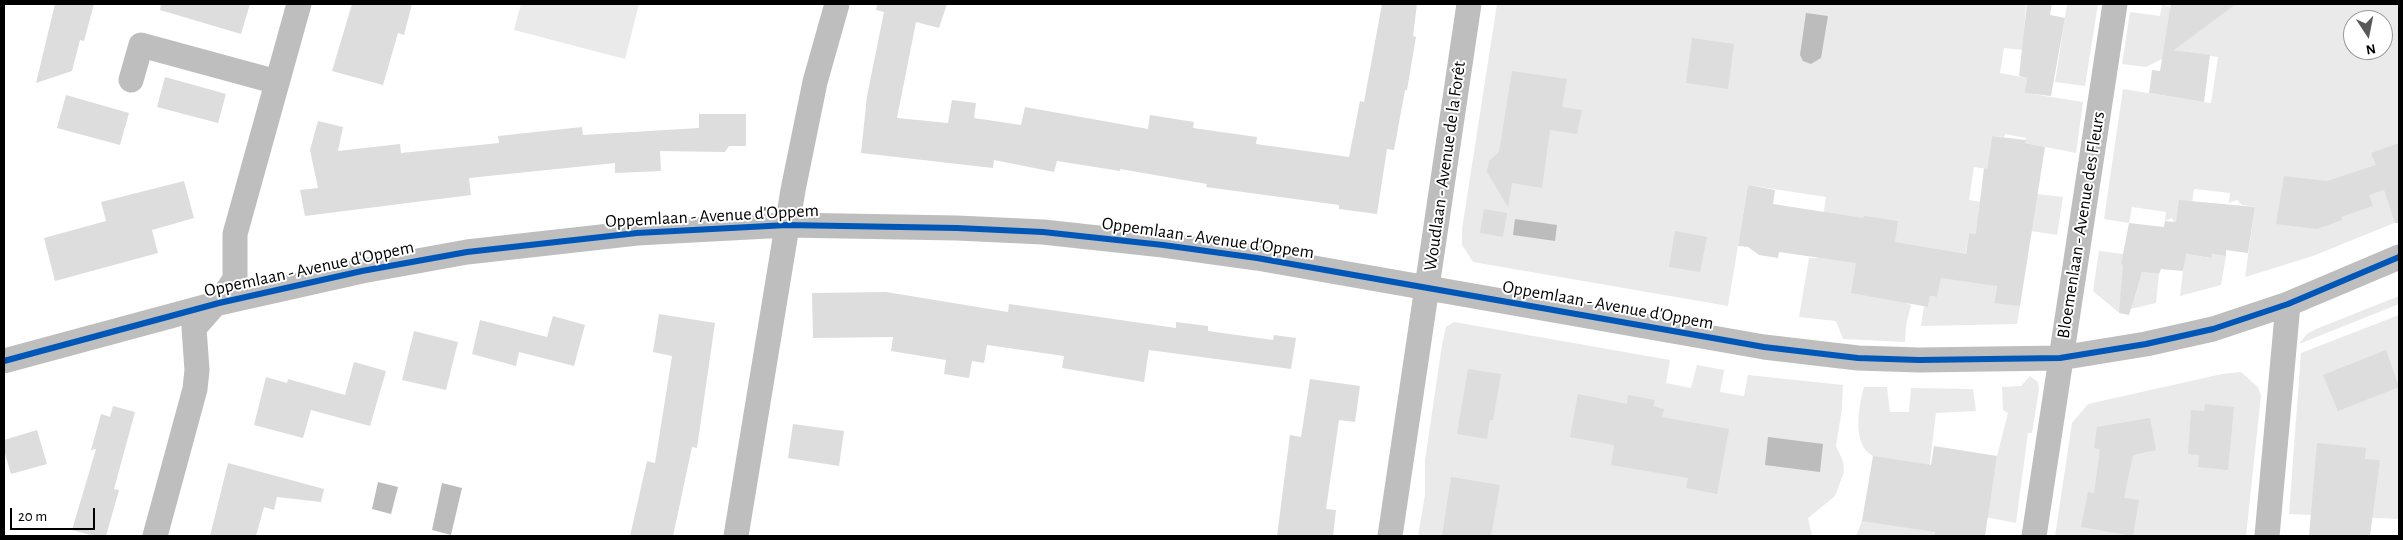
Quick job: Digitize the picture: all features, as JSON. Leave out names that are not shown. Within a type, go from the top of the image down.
[{"type":"street","points":[[155,536],[195,389],[194,328],[217,304],[235,279],[235,234],[299,4]]},
{"type":"street","points":[[736,536],[787,225],[814,82],[837,4]]},
{"type":"street","name":"Woudlaan - Avenue de la Forêt","points":[[1390,536],[1469,4]]},
{"type":"street","name":"Bloemenlaan - Avenue des Fleurs","points":[[2034,536],[2115,4]]},
{"type":"street","points":[[131,80],[141,45],[278,82]]},
{"type":"street","name":"Oppemlaan - Avenue d'Oppem","points":[[4,360],[217,304],[362,271],[467,252],[637,233],[787,225],[957,228],[1108,238],[1257,258],[1764,347],[1835,356],[1919,360],[2060,358],[2146,344],[2214,329],[2288,304],[2399,258]]},
{"type":"street","points":[[2266,536],[2288,304]]},
{"type":"shaded area","points":[[521,4],[639,4],[625,59],[514,30]]},
{"type":"shaded area","points":[[1497,4],[2026,4],[2023,50],[2004,48],[2000,73],[2027,78],[2026,93],[2083,102],[2076,153],[2025,143],[2026,138],[2005,134],[2004,137],[1992,136],[1987,169],[1974,167],[1969,200],[2014,207],[2037,194],[2063,197],[2057,235],[2031,231],[1997,238],[1969,233],[1963,269],[1998,280],[1994,302],[2020,306],[2017,324],[1921,326],[1924,306],[1928,307],[1930,296],[1937,297],[1945,256],[1929,248],[1917,246],[1906,303],[1911,305],[1906,326],[1905,342],[1843,339],[1836,321],[1799,317],[1809,258],[1817,258],[1826,197],[1748,185],[1728,306],[1473,262],[1462,245],[1462,229]]},
{"type":"shaded area","points":[[2067,4],[2098,4],[2085,86],[2055,82]]},
{"type":"shaded area","points":[[2237,4],[2399,4],[2399,221],[2313,256],[2245,277],[2255,207],[2242,205],[2237,200],[2229,203],[2230,193],[2194,189],[2189,225],[2175,223],[2172,218],[2165,221],[2166,212],[2132,207],[2129,223],[2104,219],[2123,89],[2211,103],[2218,57],[2164,48],[2162,59],[2146,67],[2122,64],[2130,12],[2160,16],[2162,5],[2210,11],[2220,10]]},
{"type":"shaded area","points":[[1806,13],[1828,16],[1821,58],[1811,64],[1803,61],[1800,55]]},
{"type":"shaded area","points":[[1515,219],[1557,225],[1555,241],[1513,235]]},
{"type":"shaded area","points":[[2099,251],[2124,254],[2141,275],[2142,272],[2159,274],[2156,303],[2118,312],[2093,291]]},
{"type":"shaded area","points":[[2185,254],[2210,258],[2212,254],[2226,256],[2221,285],[2180,296]]},
{"type":"shaded area","points":[[2399,296],[2399,304],[2299,344],[2307,334],[2316,329]]},
{"type":"shaded area","points":[[2399,315],[2399,519],[2289,514],[2301,353]]},
{"type":"shaded area","points":[[1454,322],[1670,360],[1666,383],[1691,388],[1697,365],[1724,370],[1720,392],[1744,396],[1748,375],[1843,385],[1842,409],[1836,446],[1843,461],[1844,472],[1835,496],[1808,518],[1812,536],[1418,536],[1425,495],[1425,460],[1442,345],[1446,327]]},
{"type":"shaded area","points":[[2241,372],[2258,387],[2261,395],[2246,536],[2055,536],[2072,423],[2088,404],[2222,374]]},
{"type":"shaded area","points":[[2030,376],[2038,382],[2039,390],[2032,433],[2028,433],[2016,523],[1938,508],[1934,536],[1856,536],[1862,521],[1908,462],[1873,456],[1866,451],[1859,434],[1858,424],[1864,387],[1887,387],[1890,412],[1909,412],[1911,388],[1973,389],[1976,411],[1936,413],[1926,494],[1989,504],[1997,456],[2008,413],[2003,410],[2002,387],[2021,386]]},
{"type":"shaded area","points":[[1768,437],[1823,444],[1820,472],[1765,465]]},
{"type":"shaded area","points":[[378,482],[398,487],[391,514],[372,509]]},
{"type":"shaded area","points":[[442,483],[462,488],[451,535],[432,530]]},
{"type":"building","points":[[55,4],[94,4],[84,41],[80,40],[72,71],[36,83]]},
{"type":"building","points":[[161,4],[250,4],[241,34],[160,10]]},
{"type":"building","points":[[352,4],[412,4],[404,35],[398,33],[383,85],[332,71]]},
{"type":"building","points":[[877,4],[947,4],[939,28],[916,22],[897,118],[948,123],[952,100],[976,103],[974,118],[1021,125],[1025,107],[1148,129],[1150,115],[1194,122],[1193,128],[1257,137],[1256,144],[1349,157],[1360,101],[1364,102],[1382,4],[1417,4],[1413,36],[1416,37],[1407,90],[1405,90],[1394,150],[1387,149],[1377,214],[1339,209],[1339,205],[1206,187],[1207,184],[1120,169],[1120,171],[1057,161],[1054,172],[994,160],[993,168],[861,153],[867,96],[884,12],[876,10]]},
{"type":"building","points":[[2027,4],[2052,4],[2050,15],[2065,18],[2051,96],[2025,93],[2027,78],[2019,76]]},
{"type":"building","points":[[2171,4],[2236,4],[2174,50],[2210,55],[2204,102],[2149,93],[2152,70],[2160,71]]},
{"type":"building","points":[[1692,38],[1734,44],[1728,89],[1686,83]]},
{"type":"building","points":[[1512,71],[1567,79],[1562,107],[1582,110],[1577,134],[1550,130],[1542,188],[1512,183],[1508,207],[1487,172],[1489,161],[1499,152]]},
{"type":"building","points":[[165,77],[226,94],[218,123],[157,107]]},
{"type":"building","points":[[66,95],[129,113],[120,145],[57,128]]},
{"type":"building","points":[[699,114],[746,114],[746,146],[729,146],[725,152],[660,151],[661,171],[615,173],[615,163],[469,178],[471,195],[305,216],[300,190],[318,188],[310,150],[318,121],[343,127],[338,151],[400,144],[401,153],[499,143],[498,136],[582,127],[583,135],[699,128]]},
{"type":"building","points":[[1992,136],[2026,140],[2025,143],[2045,147],[2020,306],[1994,303],[1997,286],[1941,278],[1937,297],[1930,296],[1928,307],[1851,293],[1856,263],[1779,252],[1778,258],[1759,255],[1748,247],[1738,246],[1748,185],[1775,190],[1773,204],[1863,218],[1864,216],[1898,221],[1895,242],[1966,254],[1969,233],[1976,234],[1984,168],[1987,169]]},
{"type":"building","points":[[2399,143],[2399,223],[2395,223],[2384,190],[2369,195],[2373,206],[2341,217],[2342,220],[2317,229],[2276,224],[2284,176],[2327,181],[2376,165],[2371,153]]},
{"type":"building","points":[[184,181],[194,218],[152,230],[158,253],[55,281],[44,238],[106,221],[101,202]]},
{"type":"building","points":[[2179,200],[2255,207],[2248,253],[2226,250],[2226,256],[2212,254],[2211,258],[2186,254],[2183,271],[2161,269],[2159,274],[2142,272],[2129,315],[2119,313],[2123,265],[2121,264],[2129,223],[2164,227],[2165,221],[2176,222]]},
{"type":"building","points":[[1484,209],[1507,213],[1503,237],[1480,233]]},
{"type":"building","points":[[1675,231],[1707,237],[1700,272],[1669,267]]},
{"type":"building","points":[[886,292],[1008,312],[1009,304],[1176,328],[1176,322],[1208,326],[1208,331],[1273,340],[1274,335],[1296,338],[1291,369],[1149,350],[1144,382],[1062,368],[1064,356],[987,345],[984,363],[972,361],[969,378],[944,374],[946,360],[891,351],[893,337],[813,338],[812,293]]},
{"type":"building","points":[[659,314],[715,323],[697,448],[692,447],[673,536],[630,536],[647,461],[655,463],[672,356],[653,352]]},
{"type":"building","points":[[553,316],[585,325],[574,366],[519,352],[516,366],[472,354],[480,320],[547,337]]},
{"type":"building","points":[[414,331],[458,342],[446,390],[402,380]]},
{"type":"building","points":[[2386,350],[2399,387],[2338,411],[2323,375]]},
{"type":"building","points":[[354,362],[386,371],[370,426],[311,410],[303,438],[254,425],[266,377],[287,383],[288,379],[345,395]]},
{"type":"building","points":[[1468,369],[1501,374],[1493,420],[1490,420],[1487,439],[1457,434]]},
{"type":"building","points":[[1310,379],[1360,386],[1355,422],[1339,420],[1326,509],[1336,510],[1333,536],[1277,536],[1290,435],[1301,437]]},
{"type":"building","points":[[1578,394],[1627,404],[1628,395],[1655,400],[1653,406],[1664,409],[1662,417],[1729,429],[1717,494],[1686,488],[1688,478],[1611,465],[1614,445],[1570,437]]},
{"type":"building","points":[[2205,404],[2234,407],[2228,470],[2198,467],[2199,455],[2188,454],[2191,410],[2204,411]]},
{"type":"building","points":[[113,406],[135,412],[114,489],[119,490],[106,536],[95,536],[72,530],[96,449],[91,450],[101,414],[110,417]]},
{"type":"building","points":[[2150,418],[2156,450],[2133,455],[2124,498],[2139,500],[2133,536],[2081,527],[2088,492],[2094,493],[2100,450],[2094,448],[2097,427]]},
{"type":"building","points":[[793,424],[844,431],[839,466],[788,458]]},
{"type":"building","points":[[37,430],[47,464],[11,474],[4,450],[4,440]]},
{"type":"building","points":[[2317,443],[2366,448],[2365,459],[2380,460],[2370,536],[2309,536]]},
{"type":"building","points":[[1934,446],[1997,456],[1985,536],[1934,536],[1935,532],[1862,521],[1873,456],[1931,465]]},
{"type":"building","points":[[228,463],[324,489],[321,502],[277,497],[274,510],[264,507],[256,536],[210,536]]},
{"type":"building","points":[[1451,477],[1500,485],[1491,536],[1442,536]]},
{"type":"cycle path","points":[[4,361],[219,303],[362,271],[467,252],[637,233],[787,225],[957,228],[1043,232],[1163,245],[1257,258],[1764,347],[1858,358],[1919,360],[2060,358],[2146,344],[2213,329],[2288,304],[2399,257]]}]
